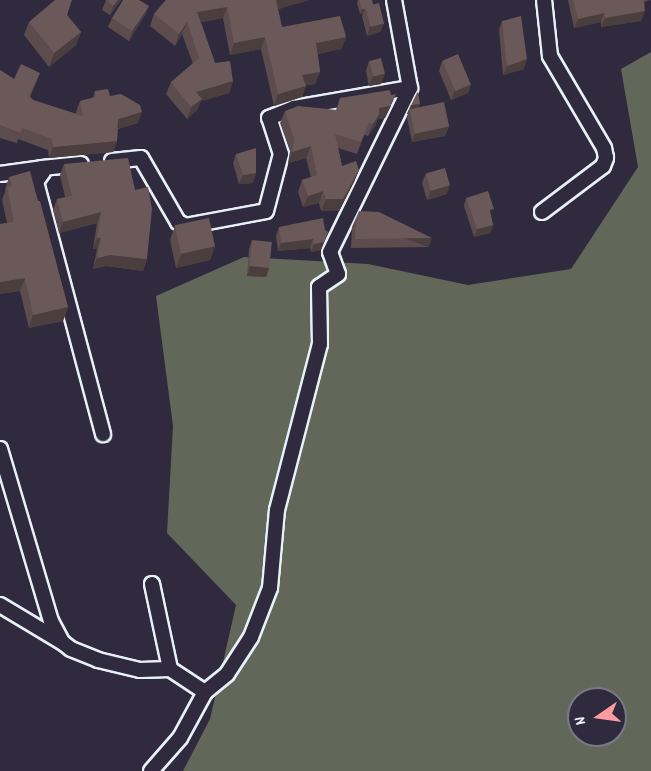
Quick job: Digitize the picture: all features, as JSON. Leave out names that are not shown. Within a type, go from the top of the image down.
[{"type":"street","points":[[151,771],[180,738],[205,692],[227,674],[251,637],[270,588],[277,510],[320,344],[319,287],[338,274],[330,252],[410,88],[394,0]]},
{"type":"street","points":[[542,212],[603,166],[606,158],[604,148],[550,56],[544,0]]},
{"type":"street","points":[[0,174],[141,158],[178,222],[186,226],[266,211],[281,154],[269,118],[294,108],[410,88]]},
{"type":"street","points":[[42,168],[43,172],[36,182],[103,434]]},
{"type":"street","points":[[0,449],[51,621],[62,642]]},
{"type":"street","points":[[152,584],[170,669]]},
{"type":"street","points":[[0,605],[71,649],[98,660],[140,670],[170,669],[205,692]]},
{"type":"shaded area","points":[[651,52],[651,771],[183,771],[210,719],[236,605],[167,533],[173,426],[156,296],[244,257],[368,264],[468,285],[571,269],[638,167],[621,69]]},
{"type":"building","points":[[55,0],[72,0],[67,15],[81,32],[54,53],[29,22]]},
{"type":"building","points":[[106,0],[118,0],[113,6]]},
{"type":"building","points":[[123,0],[139,0],[149,6],[132,31],[112,18]]},
{"type":"building","points":[[166,0],[276,0],[282,27],[340,16],[346,37],[316,43],[320,72],[302,75],[306,86],[278,94],[265,37],[234,43],[227,7],[197,12],[215,63],[230,61],[233,81],[196,92],[202,99],[191,107],[171,82],[199,58],[187,22],[179,34],[154,14]]},
{"type":"building","points":[[359,0],[372,0],[373,5],[362,9]]},
{"type":"building","points":[[573,0],[644,0],[645,11],[605,18],[604,13],[578,19]]},
{"type":"building","points":[[379,3],[384,23],[370,27],[365,6]]},
{"type":"building","points":[[521,16],[527,59],[507,66],[502,21]]},
{"type":"building","points":[[458,54],[471,84],[455,91],[442,61]]},
{"type":"building","points":[[381,58],[385,74],[373,76],[369,61]]},
{"type":"building","points":[[21,64],[40,73],[29,96],[33,100],[83,116],[80,101],[95,97],[95,91],[108,89],[110,96],[121,94],[140,105],[142,112],[118,119],[117,141],[53,147],[52,139],[22,128],[21,133],[0,125],[0,70],[14,79]]},
{"type":"building","points":[[390,90],[391,95],[396,94],[390,106],[379,108],[379,114],[373,124],[369,123],[361,142],[335,134],[342,166],[356,161],[359,170],[343,199],[326,199],[323,191],[308,196],[302,180],[317,175],[311,146],[292,152],[294,139],[285,111],[298,106],[337,110],[340,98]]},
{"type":"building","points":[[417,93],[420,104],[411,105]]},
{"type":"building","points":[[444,102],[449,126],[415,134],[410,109]]},
{"type":"building","points":[[256,148],[256,173],[243,175],[236,154]]},
{"type":"building","points":[[128,158],[135,190],[148,187],[152,209],[147,259],[110,255],[97,258],[101,238],[97,238],[101,212],[63,222],[57,199],[72,196],[64,164]]},
{"type":"building","points":[[445,168],[450,185],[431,191],[426,174]]},
{"type":"building","points":[[30,171],[68,307],[33,315],[25,278],[0,282],[0,224],[14,222],[7,187],[12,186],[9,177]]},
{"type":"building","points":[[488,191],[494,209],[490,210],[493,225],[477,229],[466,198]]},
{"type":"building","points":[[359,211],[379,212],[432,238],[355,239],[356,218]]},
{"type":"building","points":[[209,218],[215,246],[181,254],[175,225]]},
{"type":"building","points":[[323,218],[325,230],[328,232],[324,242],[314,244],[313,239],[281,243],[279,227]]},
{"type":"building","points":[[252,240],[272,242],[269,268],[249,266]]}]
